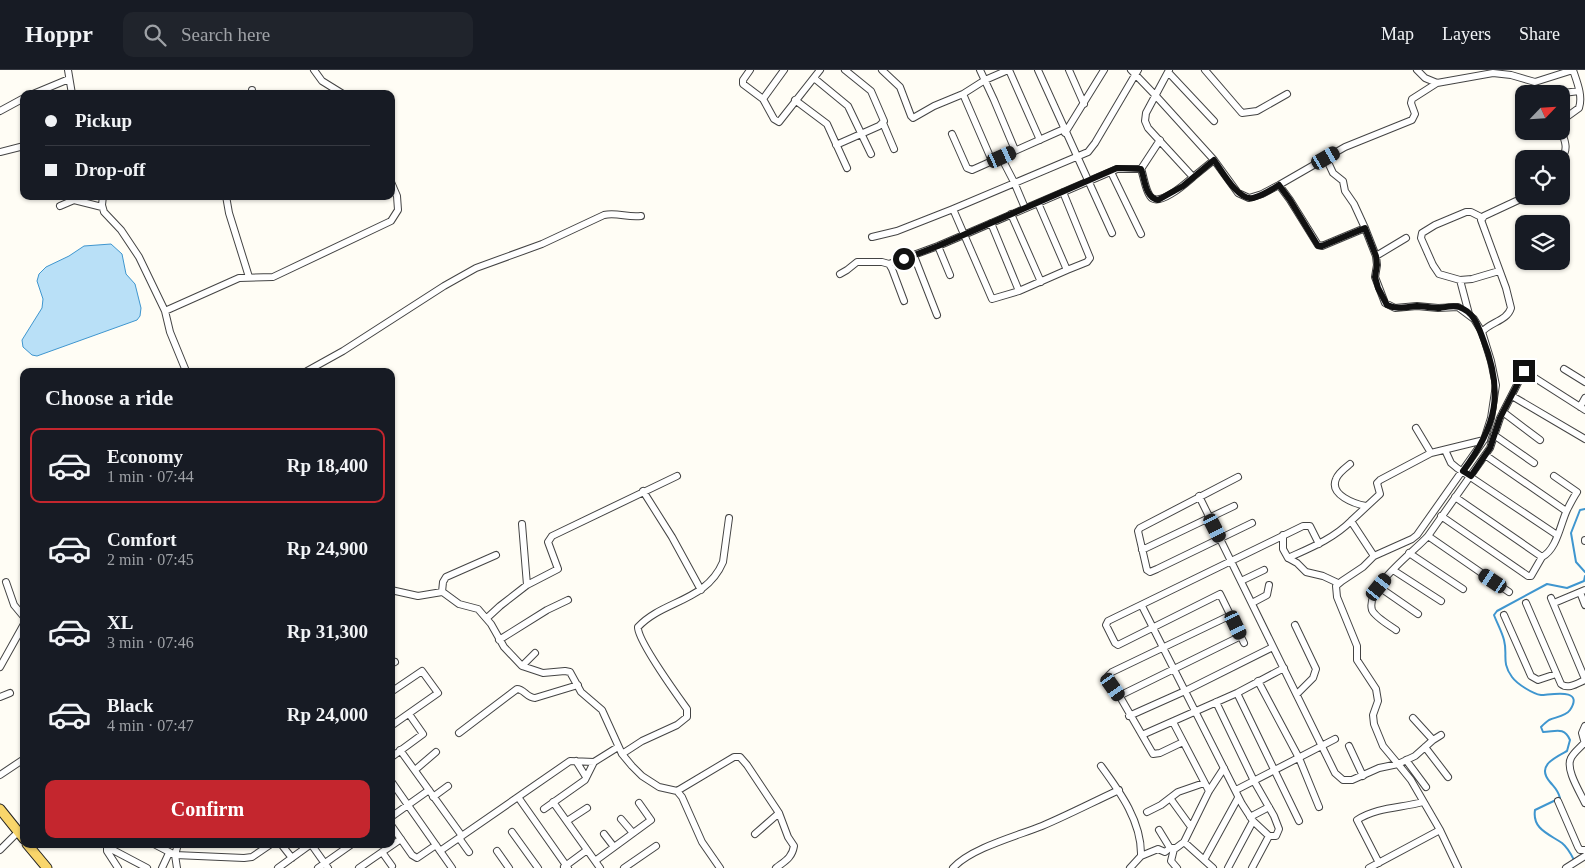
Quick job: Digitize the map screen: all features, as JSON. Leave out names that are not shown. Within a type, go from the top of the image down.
[{"type":"main road","points":[[0,809],[20,835]]},
{"type":"main road","points":[[30,848],[47,868]]},
{"type":"street","points":[[68,70],[71,90]]},
{"type":"street","points":[[314,70],[322,81],[336,90]]},
{"type":"street","points":[[750,70],[742,80],[742,84],[763,99],[774,119],[779,122],[820,70]]},
{"type":"street","points":[[763,99],[784,70]]},
{"type":"street","points":[[845,70],[871,91],[894,149]]},
{"type":"street","points":[[882,70],[900,87],[912,118],[964,94],[985,80],[1009,70],[1040,140]]},
{"type":"street","points":[[980,70],[1015,150]]},
{"type":"street","points":[[1038,70],[1112,233]]},
{"type":"street","points":[[1069,70],[1084,104]]},
{"type":"street","points":[[952,134],[964,164],[969,170],[1065,131],[1104,70]]},
{"type":"street","points":[[1205,70],[1242,113],[1257,111],[1287,94]]},
{"type":"street","points":[[1417,70],[1425,78],[1437,83]]},
{"type":"street","points":[[872,237],[897,230],[953,209],[1084,154],[1093,146],[1135,71],[1214,160],[1238,193],[1246,198],[1253,198],[1279,185],[1344,147],[1412,120],[1415,114],[1411,103],[1412,99],[1437,83],[1493,73],[1511,75],[1535,82],[1573,70],[1580,100],[1579,108],[1570,114]]},
{"type":"street","points":[[1193,177],[1148,128],[1145,121],[1146,113],[1169,71],[1214,122]]},
{"type":"street","points":[[814,78],[848,106],[871,154]]},
{"type":"street","points":[[43,90],[69,79]]},
{"type":"street","points":[[1570,92],[1579,91]]},
{"type":"street","points":[[964,94],[992,161]]},
{"type":"street","points":[[0,111],[20,100]]},
{"type":"street","points":[[795,100],[824,121],[829,127],[846,168]]},
{"type":"street","points":[[836,146],[883,123]]},
{"type":"street","points":[[1141,169],[1160,140]]},
{"type":"street","points":[[0,152],[20,147]]},
{"type":"street","points":[[1002,157],[1025,208]]},
{"type":"street","points":[[1326,158],[1333,173],[1343,181],[1345,191],[1354,204],[1365,228],[1376,256],[1375,277],[1378,288],[1387,305],[1395,308],[1417,306],[1458,307],[1469,314],[1478,323],[1482,332],[1496,385],[1493,412],[1484,440],[1420,531],[1412,539],[1374,556],[1363,567],[1338,583],[1336,590],[1336,597],[1355,642],[1357,660],[1376,690],[1378,701],[1373,715],[1374,724],[1383,746],[1411,780],[1440,830],[1458,868]]},
{"type":"street","points":[[1141,169],[1149,194],[1154,200],[1162,198],[1214,160]]},
{"type":"street","points":[[888,264],[914,256],[1119,168],[1141,169]]},
{"type":"street","points":[[1111,172],[1141,234]]},
{"type":"street","points":[[1279,185],[1318,246],[1365,228]]},
{"type":"street","points":[[165,312],[239,278],[274,277],[391,221],[398,210],[395,191]]},
{"type":"street","points":[[953,209],[991,298],[994,299],[1041,282],[1087,262],[1090,258],[1062,192]]},
{"type":"street","points":[[60,206],[74,200],[102,207]]},
{"type":"street","points":[[103,200],[102,207],[107,215],[121,230],[139,258],[165,312],[170,332],[185,368]]},
{"type":"street","points":[[226,200],[228,213],[249,278]]},
{"type":"street","points":[[1483,218],[1515,202]]},
{"type":"street","points":[[1038,203],[1067,270]]},
{"type":"street","points":[[1483,218],[1471,212],[1466,212],[1435,225],[1422,233],[1421,238],[1439,274],[1460,280],[1472,279],[1499,271]]},
{"type":"street","points":[[312,368],[343,351],[444,286],[476,268],[542,244],[604,215],[613,213],[632,217],[642,216]]},
{"type":"street","points":[[1011,214],[1041,282]]},
{"type":"street","points":[[1482,332],[1506,316],[1510,311],[1510,303],[1482,225],[1483,218]]},
{"type":"street","points":[[991,223],[1019,291]]},
{"type":"street","points":[[1376,256],[1406,238]]},
{"type":"street","points":[[938,246],[950,275]]},
{"type":"street","points":[[914,256],[937,315]]},
{"type":"street","points":[[840,274],[857,262],[882,262],[888,264],[892,269],[904,301]]},
{"type":"street","points":[[1460,280],[1469,314]]},
{"type":"street","points":[[1564,369],[1585,382]]},
{"type":"street","points":[[1396,630],[1373,612],[1371,608],[1372,598],[1409,552],[1420,545],[1428,536],[1454,497],[1486,455],[1503,412],[1524,371],[1582,408],[1585,398]]},
{"type":"street","points":[[1512,396],[1585,439]]},
{"type":"street","points":[[1503,412],[1540,440]]},
{"type":"street","points":[[1416,428],[1431,453]]},
{"type":"street","points":[[1494,435],[1534,463]]},
{"type":"street","points":[[1288,558],[1340,532],[1380,494],[1378,483],[1380,480],[1431,453],[1484,440]]},
{"type":"street","points":[[1445,450],[1451,464],[1557,535]]},
{"type":"street","points":[[1486,455],[1566,511]]},
{"type":"street","points":[[1350,464],[1336,478],[1337,489],[1343,498],[1366,506]]},
{"type":"street","points":[[487,618],[527,585],[558,570],[548,542],[552,536],[677,476]]},
{"type":"street","points":[[1441,516],[1528,576],[1531,576],[1542,557],[1547,554],[1566,511],[1577,492],[1554,476]]},
{"type":"street","points":[[1238,477],[1140,528],[1138,531],[1147,570],[1150,572],[1252,523]]},
{"type":"street","points":[[643,491],[672,537],[701,590]]},
{"type":"street","points":[[1199,496],[1338,777],[1347,781],[1379,768],[1398,764],[1441,735]]},
{"type":"street","points":[[1454,497],[1542,557]]},
{"type":"street","points":[[1142,550],[1234,506]]},
{"type":"street","points":[[622,754],[642,741],[678,725],[687,717],[687,709],[651,655],[638,627],[649,618],[701,590],[720,568],[723,562],[729,518]]},
{"type":"street","points":[[1351,521],[1374,556]]},
{"type":"street","points":[[522,524],[527,585]]},
{"type":"street","points":[[1244,642],[1219,592],[1154,628],[1118,645],[1115,643],[1107,623],[1283,535],[1307,525],[1310,526],[1319,544]]},
{"type":"street","points":[[1283,535],[1283,549],[1288,558],[1297,563],[1306,572],[1323,576],[1338,583]]},
{"type":"street","points":[[1428,536],[1509,592]]},
{"type":"street","points":[[1409,552],[1463,589]]},
{"type":"street","points":[[442,592],[442,582],[446,577],[496,554]]},
{"type":"street","points":[[1241,581],[1264,570]]},
{"type":"street","points":[[1393,570],[1441,601]]},
{"type":"street","points":[[6,582],[14,605],[20,612]]},
{"type":"street","points":[[1252,603],[1267,595],[1269,585]]},
{"type":"street","points":[[1379,587],[1418,614]]},
{"type":"street","points":[[395,591],[418,596],[442,592],[459,604],[478,609],[487,618],[511,657],[522,666],[543,673],[568,671],[581,692],[602,710],[618,747],[632,766],[654,783],[663,788],[677,791],[682,797],[702,842],[720,868]]},
{"type":"street","points":[[1526,603],[1556,674],[1564,687],[1585,679],[1552,600],[1582,591],[1585,605]]},
{"type":"street","points":[[499,640],[547,610],[568,600]]},
{"type":"street","points":[[1142,606],[1236,790],[1238,798],[1252,819],[1269,836],[1276,836],[1279,829],[1216,702]]},
{"type":"street","points":[[1183,742],[1160,753],[1153,754],[1108,679],[1110,673],[1231,615]]},
{"type":"street","points":[[1504,615],[1532,676],[1538,680],[1556,674]]},
{"type":"street","points":[[1294,626],[1316,669],[1314,678],[1297,694]]},
{"type":"street","points":[[0,667],[20,631]]},
{"type":"street","points":[[1119,696],[1241,636]]},
{"type":"street","points":[[1129,716],[1185,691],[1273,647]]},
{"type":"street","points":[[522,666],[535,653]]},
{"type":"street","points":[[1142,735],[1236,693],[1284,668]]},
{"type":"street","points":[[395,689],[422,671],[438,693],[395,723]]},
{"type":"street","points":[[1258,681],[1299,758],[1319,807]]},
{"type":"street","points":[[459,733],[517,689],[520,689],[531,698],[535,698],[578,685]]},
{"type":"street","points":[[0,697],[10,692]]},
{"type":"street","points":[[1236,693],[1299,821]]},
{"type":"street","points":[[395,754],[423,734],[408,714]]},
{"type":"street","points":[[1413,718],[1433,740]]},
{"type":"street","points":[[1173,722],[1209,791]]},
{"type":"street","points":[[1585,726],[1582,733],[1585,744],[1573,755],[1569,763],[1570,770],[1585,803]]},
{"type":"street","points":[[1236,790],[1335,739]]},
{"type":"street","points":[[1349,746],[1363,776]]},
{"type":"street","points":[[544,809],[585,780],[594,762],[618,747]]},
{"type":"street","points":[[1425,747],[1448,777]]},
{"type":"street","points":[[400,750],[434,797],[469,852]]},
{"type":"street","points":[[414,770],[436,752]]},
{"type":"street","points":[[677,791],[737,756],[744,761],[778,813],[794,846],[789,858],[776,868]]},
{"type":"street","points":[[1406,760],[1426,787]]},
{"type":"street","points":[[395,831],[412,855],[417,858],[460,837],[570,761],[594,762]]},
{"type":"street","points":[[576,761],[586,777]]},
{"type":"street","points":[[0,775],[20,762]]},
{"type":"street","points":[[1101,766],[1119,790],[1131,813],[1139,835],[1141,856]]},
{"type":"street","points":[[1130,868],[1141,856],[1158,849],[1165,852],[1184,842],[1209,791],[1224,768]]},
{"type":"street","points":[[1148,812],[1178,792],[1204,783]]},
{"type":"street","points":[[434,797],[448,786]]},
{"type":"street","points":[[395,787],[449,867]]},
{"type":"street","points":[[395,814],[429,790]]},
{"type":"street","points":[[953,868],[964,858],[1044,825],[1119,790]]},
{"type":"street","points":[[518,797],[566,867],[587,850]]},
{"type":"street","points":[[1170,798],[1191,828]]},
{"type":"street","points":[[1204,860],[1238,798]]},
{"type":"street","points":[[1558,801],[1578,847],[1580,850],[1585,850]]},
{"type":"street","points":[[553,802],[600,868]]},
{"type":"street","points":[[594,861],[651,820],[639,802]]},
{"type":"street","points":[[1378,863],[1357,820],[1377,810],[1423,802]]},
{"type":"street","points":[[1228,868],[1252,819],[1269,807]]},
{"type":"street","points":[[567,821],[587,808]]},
{"type":"street","points":[[755,834],[778,813]]},
{"type":"street","points":[[622,819],[633,833]]},
{"type":"street","points":[[1159,830],[1172,849],[1171,861],[1177,868]]},
{"type":"street","points":[[1370,868],[1440,830]]},
{"type":"street","points":[[512,832],[538,868]]},
{"type":"street","points":[[604,834],[614,847]]},
{"type":"street","points":[[1252,868],[1269,836]]},
{"type":"street","points":[[0,850],[20,837]]},
{"type":"street","points":[[395,843],[401,839]]},
{"type":"street","points":[[1184,842],[1213,868]]},
{"type":"street","points":[[626,867],[656,846]]},
{"type":"street","points":[[107,848],[118,868]]},
{"type":"street","points":[[110,848],[147,868]]},
{"type":"street","points":[[161,848],[172,854],[248,858],[265,848]]},
{"type":"street","points":[[162,868],[176,848]]},
{"type":"street","points":[[284,848],[292,858]]},
{"type":"street","points":[[280,867],[306,848]]},
{"type":"street","points":[[314,848],[326,866]]},
{"type":"street","points":[[318,868],[326,866],[347,848]]},
{"type":"street","points":[[359,868],[388,848]]},
{"type":"street","points":[[497,851],[509,868]]},
{"type":"street","points":[[382,852],[392,866]]},
{"type":"street","points":[[172,854],[177,868]]},
{"type":"street","points":[[1568,867],[1585,856]]},
{"type":"water","points":[[111,244],[122,254],[126,274],[135,284],[141,308],[140,316],[137,320],[37,356],[32,355],[23,347],[22,340],[42,308],[43,299],[37,281],[39,274],[46,267],[84,246]]},
{"type":"waterway","points":[[1585,509],[1580,510],[1571,533],[1576,562],[1585,572]]},
{"type":"waterway","points":[[1574,860],[1564,845],[1542,830],[1535,817],[1535,810],[1560,798],[1546,776],[1545,771],[1548,763],[1567,751],[1570,740],[1562,731],[1543,732],[1541,727],[1549,720],[1568,712],[1573,703],[1573,698],[1570,695],[1564,694],[1541,695],[1525,688],[1514,680],[1507,667],[1504,640],[1494,615],[1497,611],[1547,584],[1567,588],[1584,581],[1585,576]]},
{"type":"route","points":[[904,259],[1117,168],[1141,169],[1149,194],[1154,200],[1158,200],[1183,186],[1214,160],[1238,193],[1246,198],[1253,198],[1279,185],[1318,246],[1365,228],[1376,256],[1375,277],[1378,288],[1387,305],[1395,308],[1417,306],[1458,307],[1465,310],[1478,323],[1491,361],[1496,385],[1494,406],[1484,440],[1463,471],[1471,476],[1490,448],[1500,418],[1524,371]]}]
